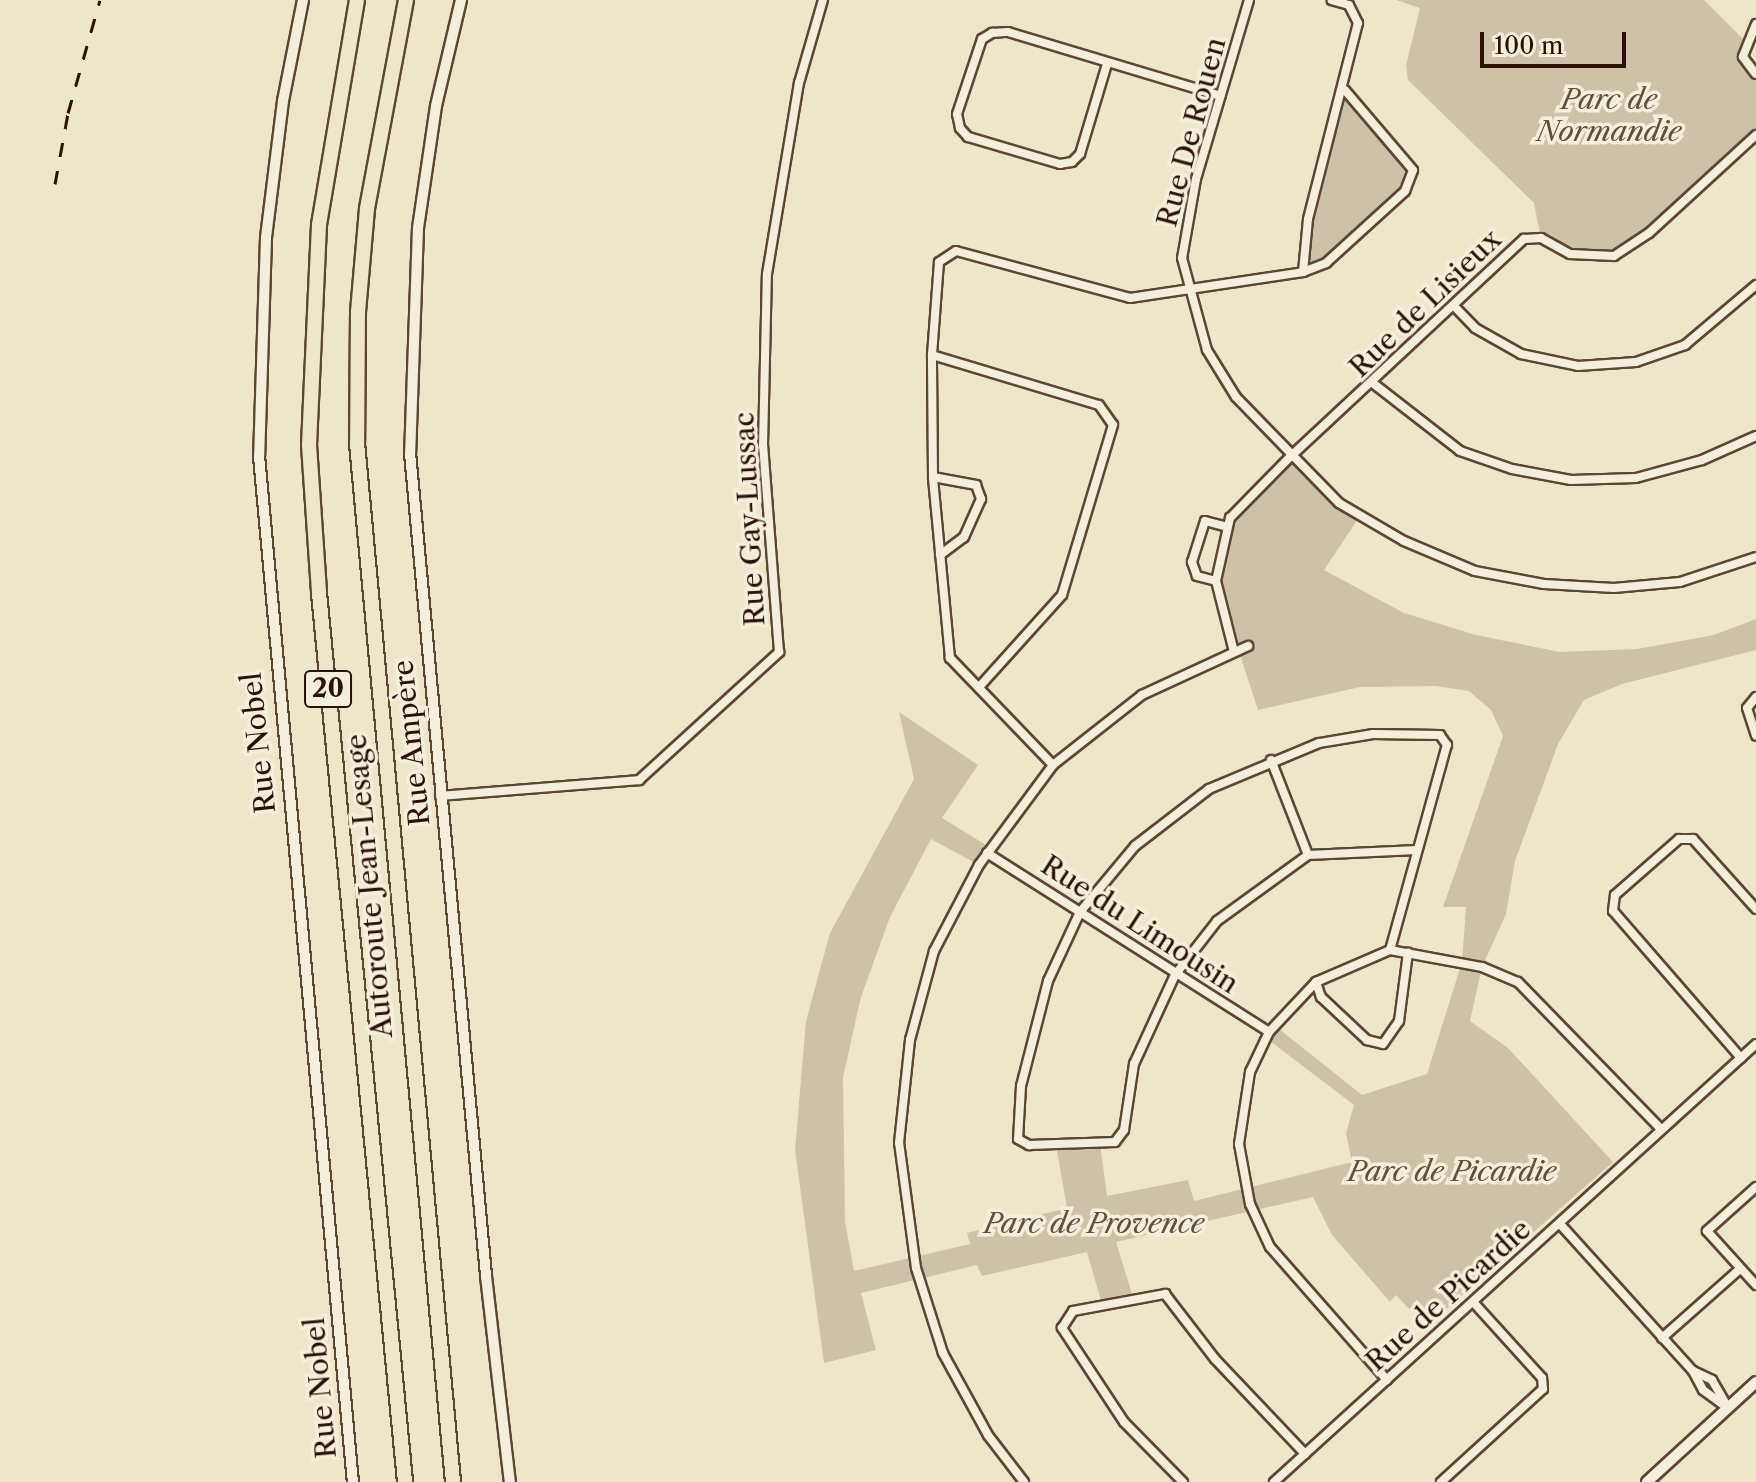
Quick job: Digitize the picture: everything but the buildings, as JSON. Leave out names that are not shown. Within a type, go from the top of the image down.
[{"type":"highway","name":"Autoroute Jean-Lesage","points":[[357,0],[321,206],[312,308],[309,445],[319,593],[405,1482]]},
{"type":"highway","name":"Autoroute Jean-Lesage","points":[[406,0],[380,119],[364,235],[358,457],[453,1482]]},
{"type":"street","name":"Rue Nobel","points":[[303,0],[283,101],[266,238],[259,456],[353,1482]]},
{"type":"street","name":"Rue Ampère","points":[[461,0],[421,205],[410,373],[413,516],[510,1482]]},
{"type":"street","name":"Rue Gay-Lussac","points":[[440,796],[639,780],[779,652],[763,446],[767,274],[799,83],[823,0]]},
{"type":"street","name":"Rue De Rouen","points":[[1249,0],[1196,179],[1182,258],[1207,350],[1236,397],[1290,457],[1339,503],[1404,541],[1475,571],[1544,584],[1614,588],[1680,582],[1756,557]]},
{"type":"street","points":[[1303,272],[1308,219],[1345,90],[1358,23],[1349,5],[1332,0]]},
{"type":"street","points":[[1756,24],[1743,57],[1756,74]]},
{"type":"street","points":[[1107,64],[1080,154],[1072,162],[1060,164],[968,137],[960,128],[957,114],[982,39],[992,33],[1008,32],[1221,96]]},
{"type":"street","points":[[1053,765],[950,658],[933,477],[932,355],[939,262],[956,251],[1130,298],[1303,272],[1326,263],[1411,184],[1407,158],[1345,90]]},
{"type":"street","name":"Rue de Lisieux","points":[[1227,527],[1230,518],[1290,457],[1374,384],[1524,239],[1541,238],[1570,254],[1614,256],[1649,233],[1756,135]]},
{"type":"street","points":[[1454,306],[1475,328],[1521,354],[1578,366],[1636,362],[1685,345],[1756,285]]},
{"type":"street","points":[[932,355],[1099,405],[1113,425],[1062,595],[980,686]]},
{"type":"street","points":[[1374,384],[1460,451],[1512,469],[1571,480],[1636,478],[1702,460],[1756,436]]},
{"type":"street","points":[[933,477],[976,485],[981,499],[964,537],[940,555]]},
{"type":"street","points":[[1216,581],[1197,576],[1192,562],[1205,521],[1227,527],[1216,581],[1234,652]]},
{"type":"street","points":[[1009,1482],[1021,1478],[988,1435],[943,1353],[916,1268],[899,1143],[910,1040],[934,951],[987,853],[1053,765],[1142,695],[1248,646]]},
{"type":"street","points":[[1756,697],[1747,708],[1756,736]]},
{"type":"street","points":[[1390,950],[1447,745],[1440,735],[1373,734],[1319,743],[1271,760],[1209,789],[1135,846],[1080,912],[1048,981],[1021,1086],[1018,1139],[1029,1145],[1115,1142],[1124,1130],[1134,1064],[1175,975],[1217,921],[1308,855],[1417,850]]},
{"type":"street","points":[[1271,760],[1308,855]]},
{"type":"street","points":[[1741,1058],[1613,911],[1615,895],[1679,839],[1693,839],[1756,909]]},
{"type":"street","name":"Rue du Limousin","points":[[987,853],[1269,1032]]},
{"type":"street","points":[[1387,1380],[1270,1247],[1252,1211],[1239,1144],[1250,1072],[1269,1032],[1316,982],[1390,950],[1478,965],[1518,982],[1660,1128]]},
{"type":"street","points":[[1316,982],[1321,997],[1344,1019],[1367,1040],[1383,1044],[1399,1021],[1408,953]]},
{"type":"street","name":"Rue de Picardie","points":[[1274,1482],[1475,1304],[1660,1128],[1756,1044]]},
{"type":"street","points":[[1756,1187],[1707,1231],[1756,1285]]},
{"type":"street","points":[[1560,1224],[1693,1371],[1714,1402],[1728,1408]]},
{"type":"street","points":[[1662,1338],[1740,1269]]},
{"type":"street","points":[[1183,1482],[1124,1422],[1062,1328],[1073,1311],[1165,1294],[1215,1359],[1305,1454]]},
{"type":"street","points":[[1441,1482],[1543,1389],[1542,1378],[1475,1304]]},
{"type":"street","points":[[1647,1482],[1756,1382]]},
{"type":"green space","name":"Parc de Normandie","points":[[1396,0],[1704,0],[1747,43],[1743,57],[1756,74],[1756,135],[1649,233],[1614,256],[1570,254],[1541,238],[1534,203],[1408,80],[1406,66],[1420,8]]},
{"type":"green space","points":[[1345,90],[1407,158],[1411,184],[1326,263],[1303,272],[1308,219]]},
{"type":"green space","name":"Parc de Picardie","points":[[1290,457],[1360,516],[1324,570],[1404,613],[1476,635],[1560,652],[1637,649],[1714,635],[1756,619],[1756,650],[1622,684],[1584,700],[1558,744],[1515,861],[1506,914],[1482,967],[1470,1021],[1508,1048],[1613,1162],[1426,1327],[1396,1295],[1390,1302],[1332,1235],[1313,1197],[1116,1242],[1133,1297],[1102,1304],[1087,1252],[982,1276],[977,1265],[861,1293],[876,1350],[824,1363],[795,1150],[806,1021],[830,933],[914,779],[899,712],[978,765],[942,818],[991,848],[979,865],[931,839],[890,917],[861,997],[843,1077],[845,1221],[854,1271],[970,1244],[967,1233],[1067,1208],[1056,1145],[1100,1144],[1107,1196],[1188,1180],[1194,1201],[1352,1162],[1346,1133],[1354,1105],[1266,1038],[1274,1025],[1362,1095],[1427,1074],[1462,962],[1466,907],[1443,907],[1503,736],[1491,710],[1469,691],[1436,686],[1360,687],[1258,710],[1216,581],[1230,518]]},
{"type":"railway","points":[[55,184],[68,113],[100,0]]},
{"type":"park label","name":"Parc de Provence","points":[[1094,1223]]}]
